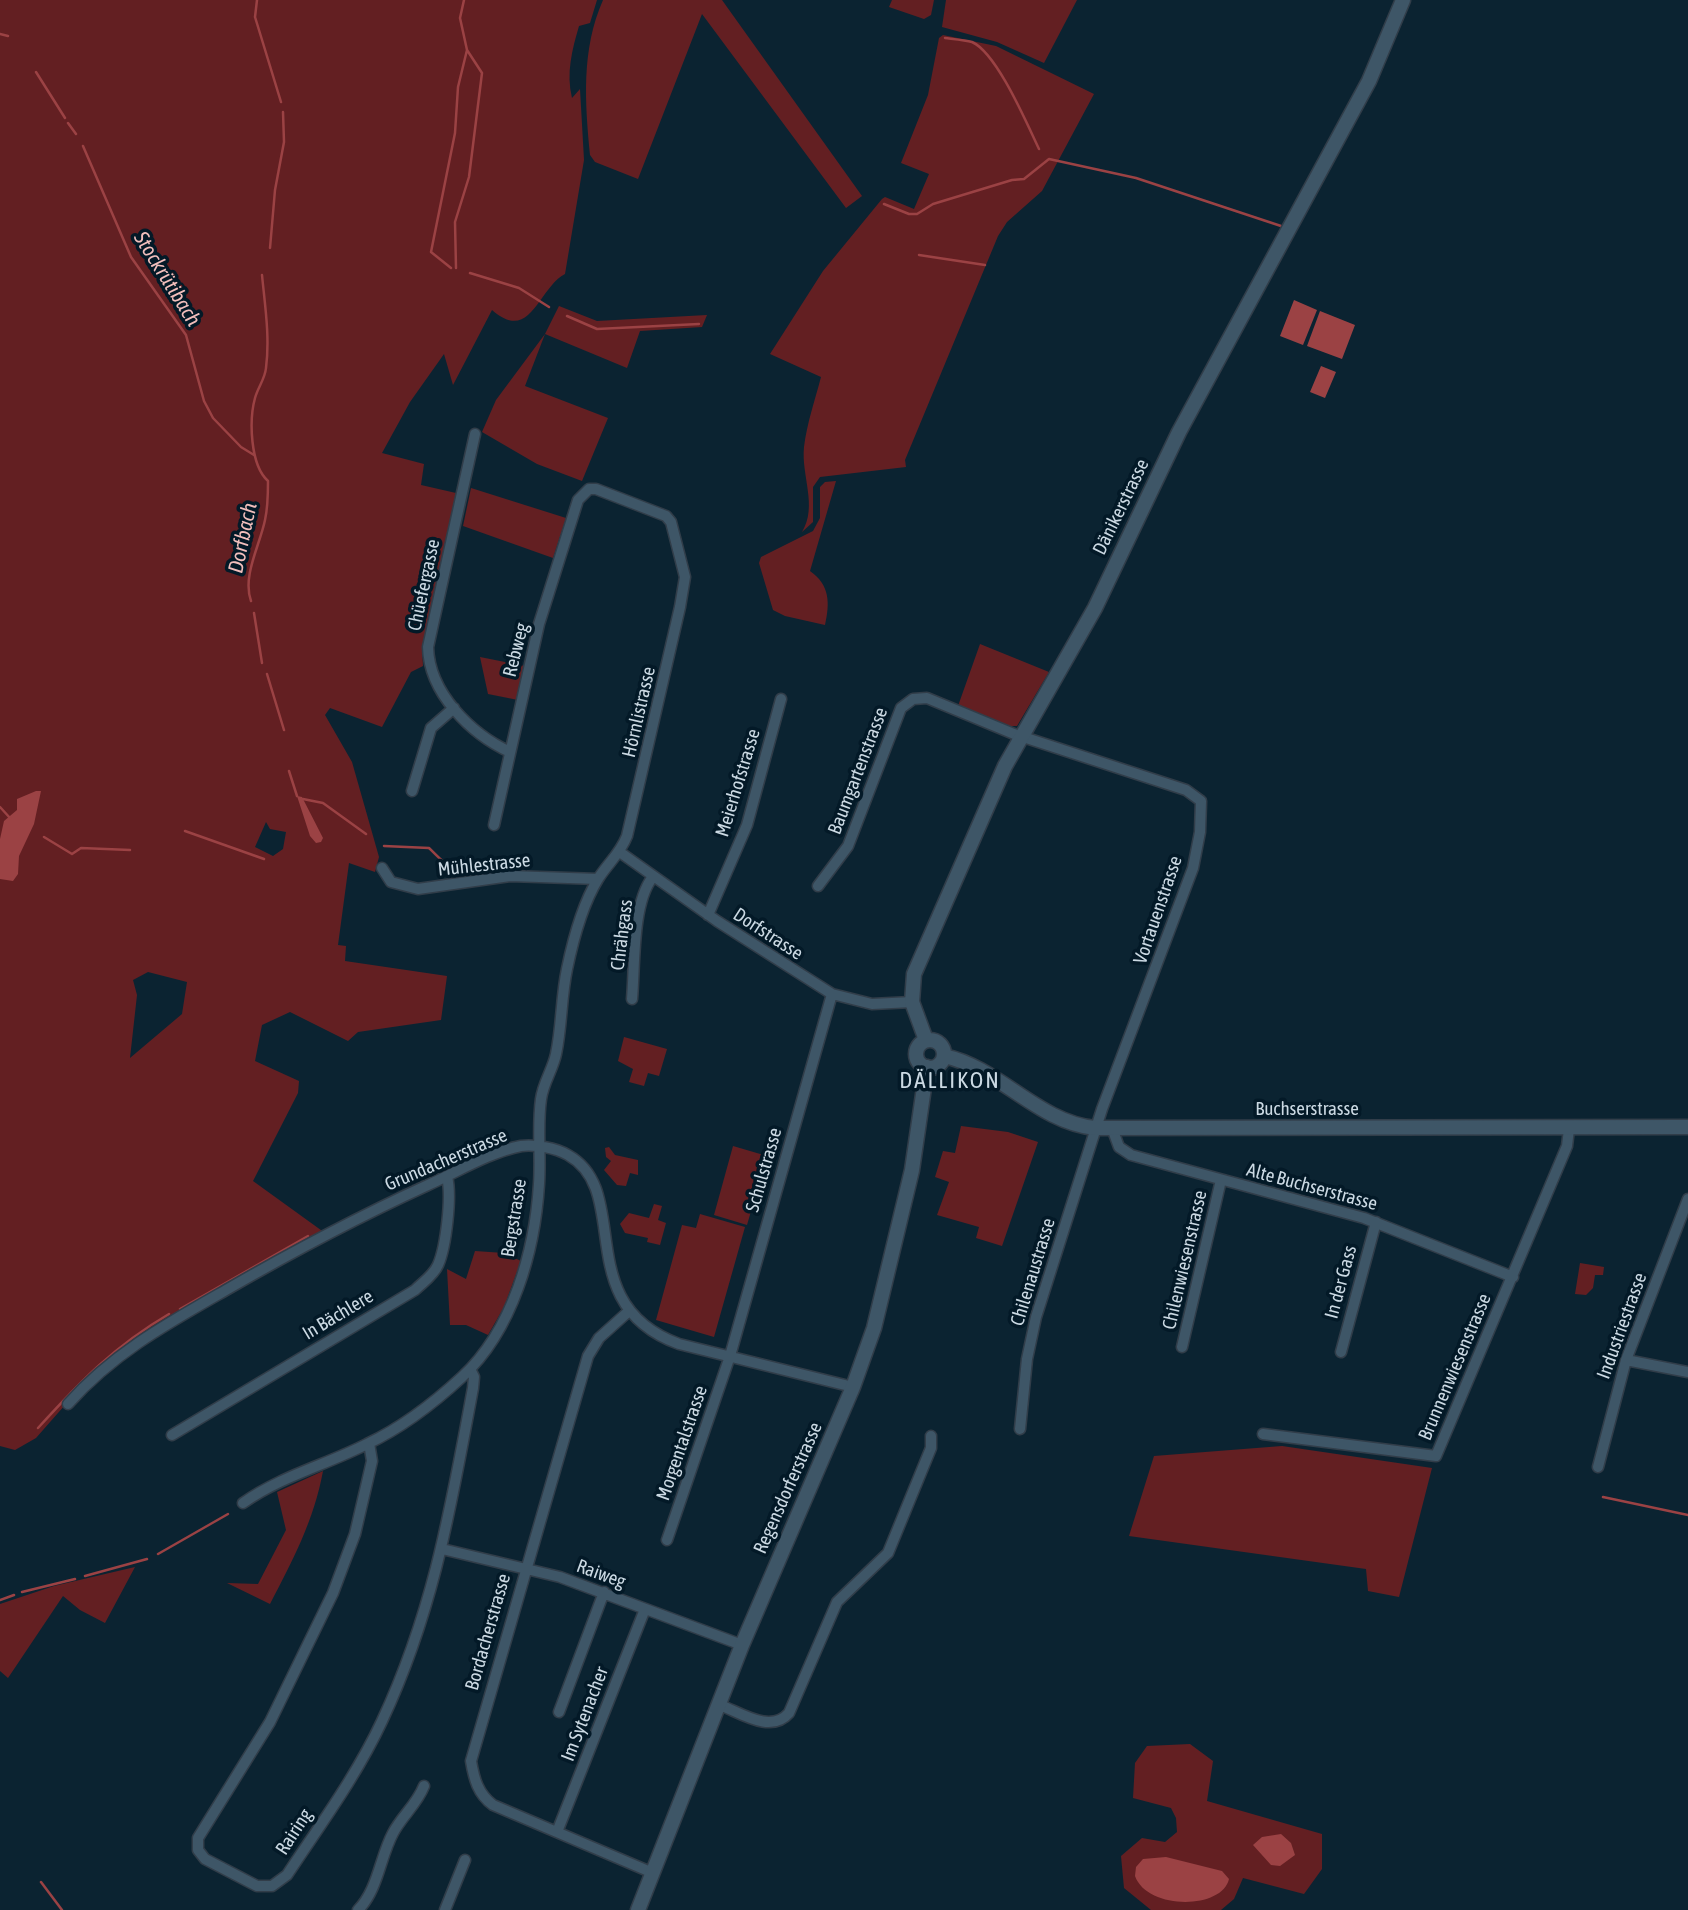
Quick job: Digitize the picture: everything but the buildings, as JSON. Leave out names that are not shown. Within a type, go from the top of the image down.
[{"type":"street","name":"Dänikerstrasse","points":[[926,1040],[912,1002],[912,984],[918,962],[1005,766],[1095,608],[1210,372],[1369,81],[1403,0]]},
{"type":"street","name":"Chüefergasse","points":[[475,434],[428,647],[431,670],[454,708],[479,736],[510,752]]},
{"type":"street","name":"Rebweg","points":[[494,825],[539,624],[578,500],[589,489],[602,491],[666,516],[671,522],[685,577]]},
{"type":"street","name":"Hörnlistrasse","points":[[621,853],[663,690],[685,577]]},
{"type":"street","name":"Baumgartenstrasse","points":[[818,886],[848,846],[904,703],[927,698],[1023,736]]},
{"type":"street","name":"Meierhofstrasse","points":[[708,915],[747,825],[781,699]]},
{"type":"street","points":[[412,791],[432,728],[454,708]]},
{"type":"street","name":"Vortauenstrasse","points":[[1023,736],[1186,790],[1201,801],[1200,832],[1193,868],[1095,1128]]},
{"type":"street","name":"Dorfstrasse","points":[[621,853],[652,878],[832,994],[872,1004],[912,1002]]},
{"type":"street","name":"Bergstrasse","points":[[243,1503],[276,1483],[369,1443],[430,1404],[470,1369],[496,1330],[526,1263],[537,1205],[541,1096],[557,1051],[567,970],[584,912],[598,879],[621,853]]},
{"type":"street","name":"Mühlestrasse","points":[[382,868],[391,882],[418,889],[510,876],[598,879]]},
{"type":"street","name":"Chrähgass","points":[[632,999],[644,892],[652,878]]},
{"type":"street","name":"Schulstrasse","points":[[730,1356],[832,994]]},
{"type":"street","points":[[926,1040],[940,1043],[944,1056],[938,1065],[927,1068],[919,1063],[916,1054],[919,1045],[926,1040]]},
{"type":"street","name":"Buchserstrasse","points":[[944,1056],[989,1074],[1074,1126],[1569,1129],[1688,1127]]},
{"type":"street","name":"Regensdorferstrasse","points":[[638,1910],[742,1645],[853,1387],[874,1328],[912,1170],[927,1068]]},
{"type":"street","name":"Chilenaustrasse","points":[[1020,1429],[1032,1331],[1095,1128]]},
{"type":"street","name":"Alte Buchserstrasse","points":[[1112,1128],[1124,1152],[1376,1222],[1513,1277]]},
{"type":"street","name":"Brunnenwiesenstrasse","points":[[1263,1434],[1436,1456],[1567,1146],[1569,1129]]},
{"type":"street","name":"Grundacherstrasse","points":[[68,1404],[90,1380],[142,1338],[325,1233],[518,1147],[538,1147],[568,1155],[586,1171],[595,1187],[610,1273],[629,1311],[667,1340],[853,1387]]},
{"type":"street","name":"In Bächlere","points":[[172,1435],[415,1290],[432,1275],[442,1248],[450,1189],[447,1177]]},
{"type":"street","name":"Chilenwiesenstrasse","points":[[1182,1348],[1221,1180]]},
{"type":"street","name":"Industriestrasse","points":[[1598,1467],[1626,1360],[1688,1199]]},
{"type":"street","name":"In der Gass","points":[[1340,1352],[1376,1222]]},
{"type":"street","name":"Bordacherstrasse","points":[[629,1311],[599,1338],[588,1356],[471,1761],[474,1779],[488,1802],[653,1873]]},
{"type":"street","name":"Morgentalstrasse","points":[[667,1540],[730,1356]]},
{"type":"street","points":[[1626,1360],[1688,1372]]},
{"type":"street","name":"Rairing","points":[[369,1443],[372,1461],[346,1563],[288,1689],[200,1835],[197,1846],[205,1859],[257,1886],[272,1886],[288,1875],[382,1721],[425,1612],[442,1549],[474,1388],[474,1377],[470,1369]]},
{"type":"street","points":[[720,1705],[771,1723],[781,1721],[789,1713],[837,1602],[888,1553],[931,1448],[931,1436]]},
{"type":"street","name":"Raiweg","points":[[442,1549],[525,1567],[604,1592],[742,1645]]},
{"type":"street","points":[[559,1712],[604,1592]]},
{"type":"street","name":"Im Sytenacher","points":[[557,1832],[645,1609]]},
{"type":"street","points":[[358,1910],[369,1894],[392,1834],[419,1800],[424,1786]]},
{"type":"street","points":[[445,1910],[465,1860]]},
{"type":"shaded area","points":[[0,0],[597,0],[590,23],[579,26],[571,62],[572,98],[580,89],[584,160],[565,274],[525,317],[516,321],[505,319],[492,310],[453,385],[444,354],[410,402],[382,453],[424,464],[421,485],[456,493],[422,648],[423,666],[411,672],[382,727],[330,708],[325,715],[352,762],[379,857],[375,872],[349,863],[338,945],[346,946],[345,961],[447,976],[441,1020],[358,1032],[348,1041],[290,1012],[262,1025],[255,1061],[299,1081],[298,1093],[253,1181],[325,1233],[142,1338],[65,1405],[36,1438],[15,1450],[0,1446]],"holes":[[[266,822],[270,829],[286,832],[283,849],[273,856],[255,847]],[[148,972],[187,982],[182,1014],[130,1058],[137,995],[133,980]]]},
{"type":"shaded area","points":[[603,0],[722,0],[862,196],[846,208],[702,14],[638,179],[595,162],[590,155],[586,76],[591,38]]},
{"type":"shaded area","points":[[892,0],[934,0],[931,15],[924,19],[889,7]]},
{"type":"shaded area","points":[[946,0],[1077,0],[1044,63],[997,42],[942,27]]},
{"type":"shaded area","points":[[943,35],[996,46],[1094,94],[1042,191],[1007,222],[998,236],[905,460],[906,467],[820,477],[813,487],[813,522],[802,532],[809,512],[804,447],[821,377],[770,354],[823,271],[882,199],[885,197],[914,209],[929,174],[901,163],[928,95],[939,38]]},
{"type":"shaded area","points":[[1294,300],[1317,310],[1303,345],[1280,336]]},
{"type":"shaded area","points":[[559,306],[597,321],[707,315],[702,327],[640,331],[627,368],[545,334]]},
{"type":"shaded area","points":[[1320,311],[1355,325],[1342,359],[1307,346]]},
{"type":"shaded area","points":[[545,334],[525,386],[608,418],[582,481],[537,464],[482,432],[496,400]]},
{"type":"shaded area","points":[[1321,366],[1336,372],[1325,398],[1310,392]]},
{"type":"shaded area","points":[[836,481],[810,571],[817,576],[827,595],[825,625],[785,616],[773,610],[759,563],[761,557],[813,531],[820,518],[820,487],[825,482]]},
{"type":"shaded area","points":[[471,488],[566,518],[553,558],[463,526]]},
{"type":"shaded area","points":[[980,644],[1049,672],[1017,726],[1007,726],[958,706]]},
{"type":"shaded area","points":[[480,657],[525,666],[518,700],[488,694]]},
{"type":"shaded area","points":[[41,791],[34,824],[19,856],[18,874],[13,881],[0,879],[0,839],[4,821],[17,810],[17,799]]},
{"type":"shaded area","points":[[297,796],[302,797],[323,838],[321,842],[316,843],[310,836]]},
{"type":"shaded area","points":[[624,1037],[667,1049],[659,1076],[648,1073],[644,1086],[629,1082],[633,1069],[618,1061]]},
{"type":"shaded area","points":[[961,1126],[1008,1132],[1038,1142],[1002,1246],[976,1238],[979,1227],[937,1215],[949,1182],[935,1177],[943,1151],[955,1153]]},
{"type":"shaded area","points":[[733,1146],[767,1156],[747,1225],[714,1215]]},
{"type":"shaded area","points":[[609,1147],[615,1155],[638,1160],[638,1175],[630,1173],[626,1186],[617,1185],[604,1170],[611,1161],[606,1157],[605,1148]]},
{"type":"shaded area","points":[[654,1204],[662,1206],[658,1220],[666,1223],[660,1245],[647,1242],[648,1238],[625,1233],[620,1224],[629,1213],[649,1218]]},
{"type":"shaded area","points":[[700,1214],[745,1227],[714,1337],[656,1320],[682,1225],[696,1228]]},
{"type":"shaded area","points":[[475,1251],[504,1253],[521,1261],[504,1307],[488,1335],[466,1325],[450,1325],[447,1269],[466,1279]]},
{"type":"shaded area","points":[[1580,1263],[1604,1267],[1603,1275],[1595,1275],[1593,1288],[1586,1295],[1575,1294]]},
{"type":"shaded area","points":[[1282,1446],[1432,1468],[1399,1597],[1368,1591],[1366,1569],[1129,1536],[1154,1456]]},
{"type":"shaded area","points":[[323,1471],[295,1556],[270,1604],[227,1583],[258,1584],[286,1530],[277,1492]]},
{"type":"shaded area","points":[[135,1567],[105,1623],[80,1610],[63,1596],[8,1678],[0,1671],[0,1604],[54,1586]]},
{"type":"shaded area","points":[[1190,1744],[1213,1761],[1207,1801],[1322,1834],[1322,1869],[1304,1894],[1243,1878],[1234,1899],[1221,1910],[1151,1910],[1124,1888],[1121,1856],[1142,1838],[1165,1842],[1177,1832],[1176,1818],[1171,1808],[1133,1798],[1135,1763],[1147,1746]]},
{"type":"shaded area","points":[[1281,1834],[1291,1843],[1295,1855],[1280,1866],[1271,1865],[1253,1845],[1262,1837]]},
{"type":"shaded area","points":[[1166,1857],[1222,1871],[1229,1879],[1223,1889],[1199,1901],[1168,1900],[1142,1887],[1135,1876],[1136,1867],[1143,1859]]},
{"type":"waterway","name":"Dorfbach","points":[[257,0],[255,17],[281,102]]},
{"type":"waterway","points":[[451,268],[431,252],[455,133],[458,87],[467,50],[460,18],[464,0]]},
{"type":"waterway","name":"Stockrütibach","points":[[0,34],[8,36]]},
{"type":"waterway","points":[[945,38],[972,42],[982,49],[1001,74],[1039,149]]},
{"type":"waterway","points":[[456,268],[455,222],[469,177],[482,73],[467,50]]},
{"type":"waterway","name":"Stockrütibach","points":[[36,72],[65,118]]},
{"type":"waterway","name":"Dorfbach","points":[[270,248],[275,190],[284,142],[283,112]]},
{"type":"waterway","name":"Stockrütibach","points":[[68,123],[76,134]]},
{"type":"waterway","name":"Stockrütibach","points":[[83,146],[131,257],[186,335],[204,401],[213,418],[241,447],[254,455]]},
{"type":"waterway","points":[[884,204],[909,214],[917,214],[933,204],[1012,180],[1024,179],[1049,159],[1136,178],[1281,226]]},
{"type":"waterway","points":[[919,255],[985,265]]},
{"type":"waterway","points":[[470,273],[519,288],[549,307]]},
{"type":"waterway","name":"Dorfbach","points":[[251,601],[250,571],[265,520],[268,496],[268,481],[262,474],[252,442],[255,398],[264,376],[267,356],[267,321],[262,275]]},
{"type":"waterway","points":[[567,316],[597,329],[699,324]]},
{"type":"waterway","points":[[254,613],[262,663]]},
{"type":"waterway","points":[[267,674],[284,730]]},
{"type":"waterway","points":[[289,771],[297,796]]},
{"type":"waterway","points":[[303,799],[323,803],[366,834]]},
{"type":"waterway","points":[[0,807],[10,818]]},
{"type":"waterway","points":[[185,831],[264,859]]},
{"type":"waterway","points":[[44,837],[72,854],[81,848],[130,850]]},
{"type":"waterway","points":[[384,846],[429,848],[454,869],[487,869]]},
{"type":"waterway","points":[[497,868],[521,870]]},
{"type":"waterway","points":[[180,1309],[308,1236]]},
{"type":"waterway","points":[[38,1428],[68,1395],[114,1352],[169,1314]]},
{"type":"waterway","points":[[1603,1497],[1688,1515]]},
{"type":"waterway","points":[[158,1554],[228,1514]]},
{"type":"waterway","points":[[85,1576],[147,1559]]},
{"type":"waterway","points":[[22,1592],[75,1579]]},
{"type":"waterway","points":[[0,1600],[14,1595]]},
{"type":"waterway","points":[[41,1882],[62,1910]]},
{"type":"district","name":"DÄLLIKON","points":[[950,1081]]}]
